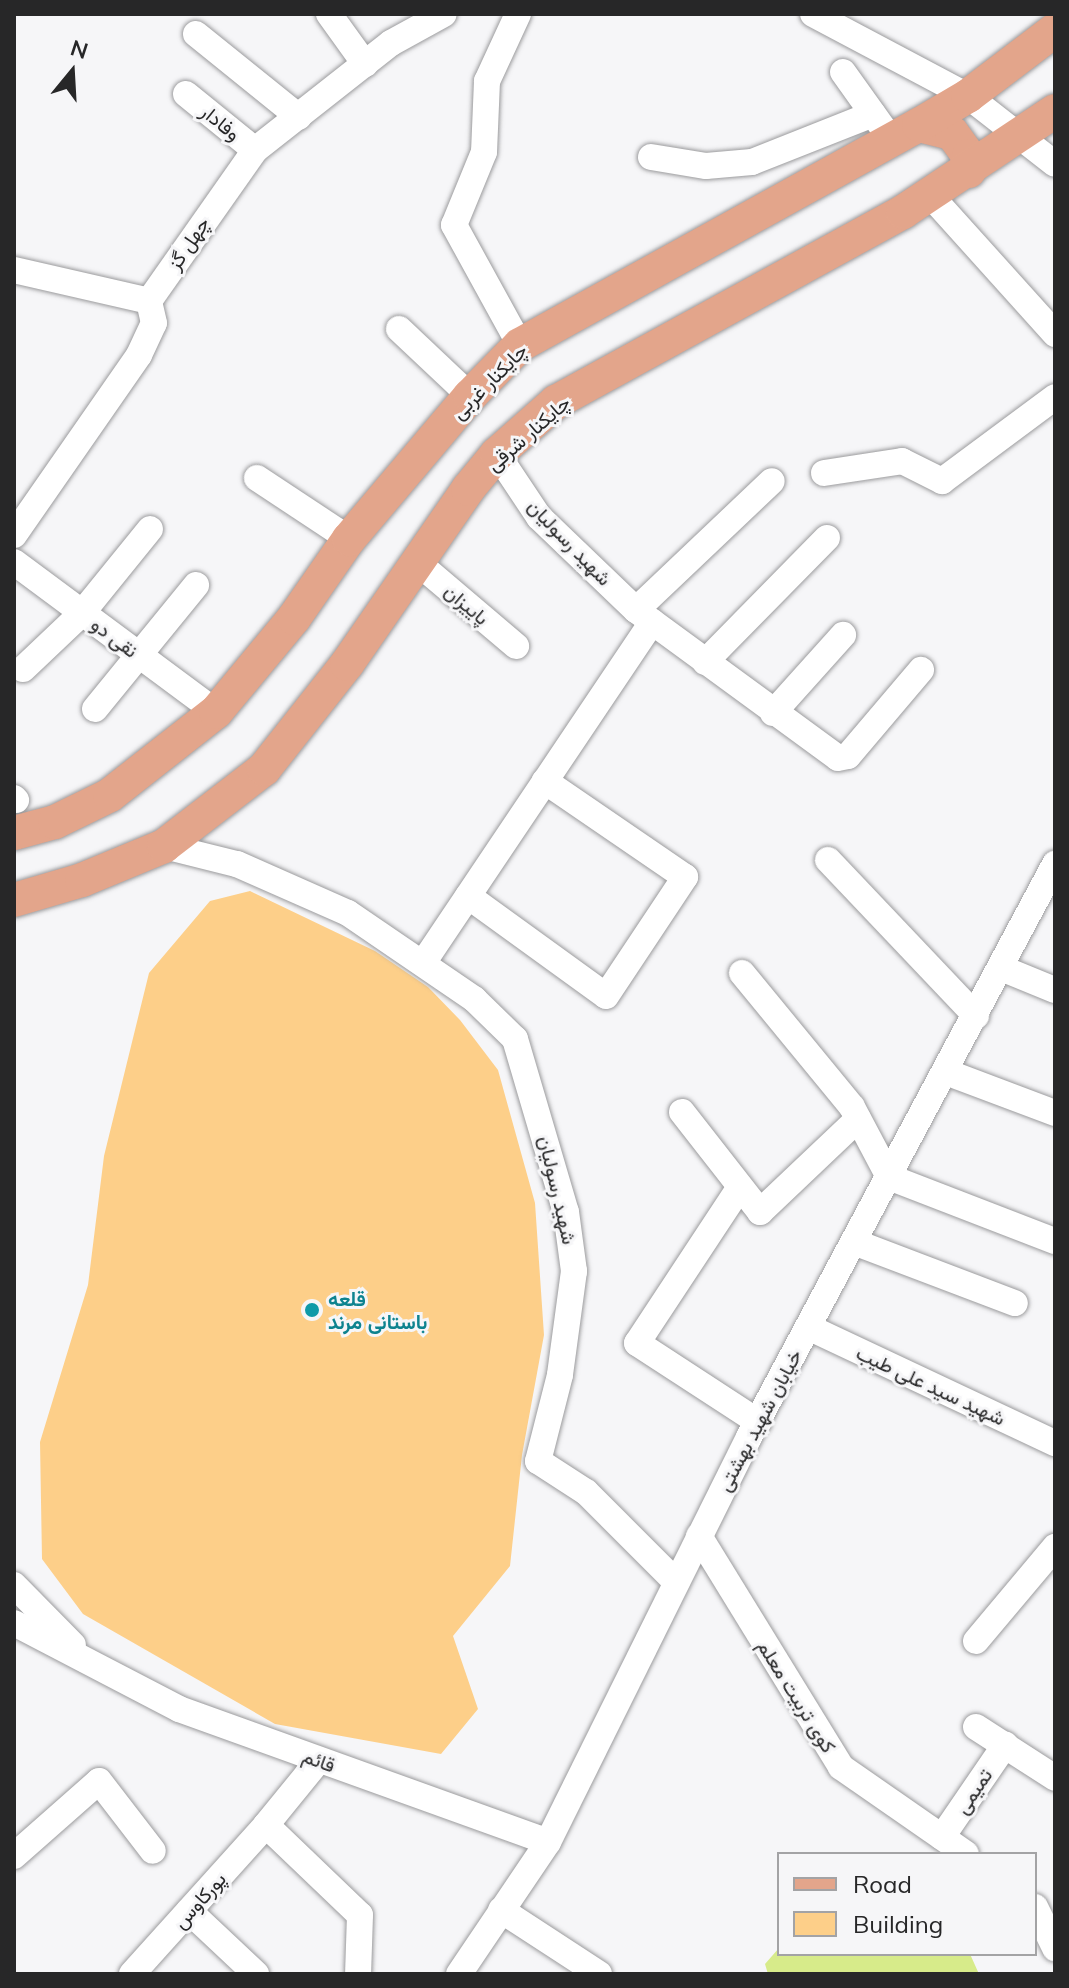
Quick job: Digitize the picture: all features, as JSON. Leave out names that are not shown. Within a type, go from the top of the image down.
[{"type":"main road","name":"چایکنار غربی","points":[[15,810],[55,822],[110,795],[216,712],[294,618],[349,539],[470,396],[520,345],[894,126],[968,96],[1055,30]]},
{"type":"main road","name":"چایکنار شرقی","points":[[14,900],[82,880],[164,846],[264,769],[497,454],[556,402],[930,195],[1024,136],[1055,111]]},
{"type":"main road","points":[[894,126],[952,133],[969,156],[969,171]]},
{"type":"street","points":[[329,14],[365,64]]},
{"type":"street","name":"چهل گز","points":[[149,301],[255,150],[365,64],[444,14]]},
{"type":"street","points":[[518,14],[487,81],[484,152],[454,225],[520,345]]},
{"type":"street","points":[[813,14],[968,96],[1024,136],[1055,164]]},
{"type":"street","points":[[196,34],[299,117]]},
{"type":"street","points":[[651,157],[706,166],[752,162],[894,126],[843,72]]},
{"type":"street","name":"وفادار","points":[[186,94],[255,150]]},
{"type":"street","points":[[930,195],[1055,334]]},
{"type":"street","points":[[14,270],[149,301],[154,323],[139,355],[14,535]]},
{"type":"street","points":[[399,329],[470,396]]},
{"type":"street","points":[[824,473],[902,461],[942,481],[1055,397]]},
{"type":"street","name":"شهید رسولیان","points":[[497,454],[539,517],[644,616],[773,713],[843,760],[921,670]]},
{"type":"street","points":[[257,478],[349,539]]},
{"type":"street","points":[[423,963],[545,781],[644,616],[772,481]]},
{"type":"street","points":[[23,669],[82,613],[150,529]]},
{"type":"street","points":[[705,662],[827,538]]},
{"type":"street","name":"نقی دو","points":[[14,562],[216,712]]},
{"type":"street","name":"پاییزان","points":[[417,562],[516,646]]},
{"type":"street","points":[[95,709],[142,657],[196,585]]},
{"type":"street","points":[[773,713],[843,635]]},
{"type":"street","points":[[468,896],[606,996],[685,877],[545,781]]},
{"type":"street","name":"شهید رسولیان","points":[[164,846],[237,864],[348,913],[474,999],[515,1039],[566,1212],[574,1271],[560,1375],[538,1461],[586,1492],[676,1582]]},
{"type":"street","points":[[828,860],[976,1016]]},
{"type":"street","name":"خیابان شهید بهشتی","points":[[462,1973],[548,1842],[758,1422],[1055,864]]},
{"type":"street","points":[[1001,968],[1055,990]]},
{"type":"street","points":[[742,973],[858,1119],[889,1177],[1055,1241]]},
{"type":"street","points":[[946,1072],[1055,1113]]},
{"type":"street","points":[[682,1112],[760,1212],[858,1119]]},
{"type":"street","points":[[740,1187],[637,1343],[758,1422]]},
{"type":"street","points":[[854,1242],[1015,1303]]},
{"type":"street","name":"شهید سید علی طیب","points":[[808,1327],[1055,1443]]},
{"type":"street","name":"کوی تربیت معلم","points":[[699,1536],[841,1767],[963,1852]]},
{"type":"street","points":[[976,1641],[1055,1547]]},
{"type":"street","points":[[14,1585],[95,1667]]},
{"type":"street","name":"قائم","points":[[14,1623],[179,1709],[548,1842]]},
{"type":"street","points":[[976,1727],[1055,1778]]},
{"type":"street","name":"تمیمی","points":[[942,1837],[1005,1745]]},
{"type":"street","name":"پورکاوس","points":[[132,1974],[266,1825],[319,1760]]},
{"type":"street","points":[[14,1856],[99,1781],[153,1851]]},
{"type":"street","points":[[266,1825],[360,1915],[358,1974]]},
{"type":"street","points":[[501,1910],[599,1974]]},
{"type":"street","points":[[189,1911],[256,1974]]},
{"type":"street","points":[[1037,1911],[1055,1948]]},
{"type":"green space","points":[[777,1950],[777,1956],[971,1956],[979,1974],[768,1974],[765,1964]]},
{"type":"building","name":"قلعه باستانی مرند","points":[[250,891],[375,951],[428,987],[460,1020],[498,1070],[535,1203],[544,1335],[522,1455],[510,1566],[453,1636],[478,1709],[441,1754],[275,1724],[83,1614],[42,1559],[40,1442],[88,1285],[104,1156],[149,973],[210,901]]},
{"type":"place","name":"قلعه باستانی مرند","points":[[312,1310]]}]
